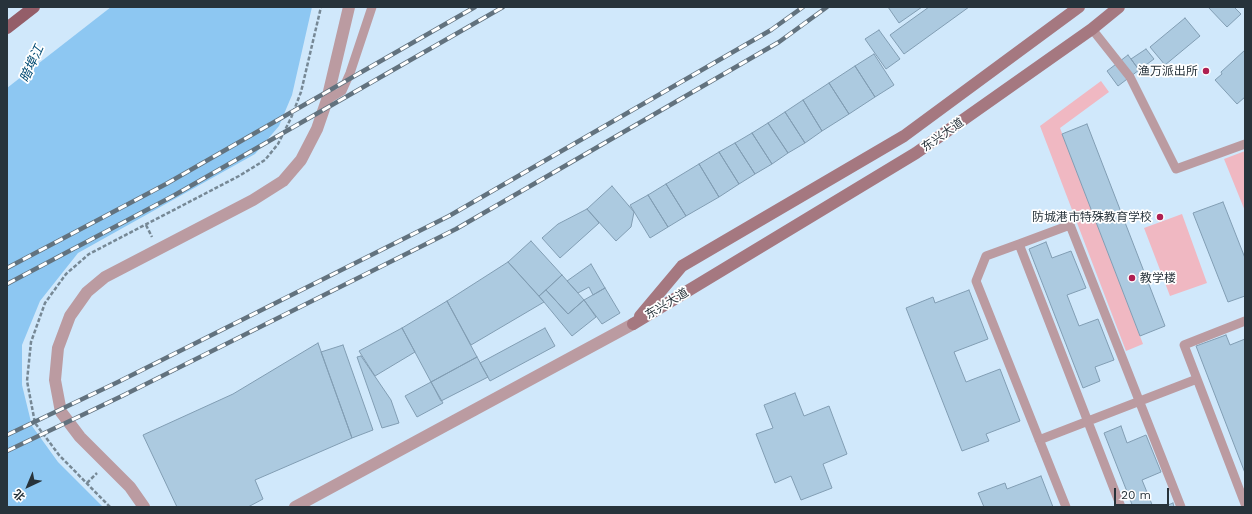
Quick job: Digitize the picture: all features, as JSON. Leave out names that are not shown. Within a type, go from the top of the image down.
[{"type":"main road","points":[[7,28],[34,7]]},
{"type":"main road","name":"东兴大道","points":[[633,324],[682,266],[904,136],[1079,7]]},
{"type":"main road","name":"东兴大道","points":[[633,324],[916,153],[1092,28],[1119,7]]},
{"type":"street","points":[[144,507],[130,487],[80,437],[61,412],[55,380],[58,348],[70,316],[87,292],[105,277],[253,200],[283,181],[301,160],[316,129],[327,100],[349,7]]},
{"type":"street","points":[[294,507],[633,324]]},
{"type":"lane","points":[[327,100],[342,91],[350,73],[372,7]]},
{"type":"lane","points":[[1092,28],[1130,77],[1176,169],[1245,144]]},
{"type":"lane","points":[[1066,507],[976,281],[986,256],[1070,225],[1181,507]]},
{"type":"lane","points":[[1019,244],[1121,507]]},
{"type":"lane","points":[[1245,321],[1184,345],[1245,504]]},
{"type":"lane","points":[[1039,440],[1197,380]]},
{"type":"shaded area","points":[[1101,81],[1109,92],[1060,128],[1143,344],[1126,351],[1040,126]]},
{"type":"shaded area","points":[[1245,151],[1245,211],[1224,159]]},
{"type":"shaded area","points":[[1182,214],[1207,283],[1170,296],[1144,228]]},
{"type":"water","name":"暗埠江","points":[[7,7],[312,7],[292,95],[279,126],[255,154],[78,253],[40,301],[22,345],[22,385],[32,426],[58,462],[103,507],[7,507]]},
{"type":"pier","points":[[7,7],[111,7],[7,88]]},
{"type":"building","points":[[888,7],[922,7],[899,23]]},
{"type":"building","points":[[929,7],[969,7],[904,54],[890,35]]},
{"type":"building","points":[[1208,7],[1234,7],[1241,14],[1227,27]]},
{"type":"building","points":[[1185,18],[1200,36],[1165,65],[1150,47]]},
{"type":"building","points":[[879,30],[900,59],[886,69],[865,39]]},
{"type":"building","points":[[1146,49],[1154,59],[1139,70],[1131,59]]},
{"type":"building","points":[[1245,50],[1245,97],[1237,104],[1215,80],[1222,74],[1221,72]]},
{"type":"building","points":[[874,54],[894,85],[875,97],[855,66]]},
{"type":"building","points":[[1128,55],[1139,70],[1118,86],[1107,71]]},
{"type":"building","points":[[855,66],[875,97],[849,114],[829,83]]},
{"type":"building","points":[[829,83],[849,114],[822,131],[803,100]]},
{"type":"building","points":[[803,100],[822,131],[805,143],[785,112]]},
{"type":"building","points":[[785,112],[805,143],[788,153],[768,123]]},
{"type":"building","points":[[768,123],[788,153],[772,164],[752,133]]},
{"type":"building","name":"教学楼","points":[[1087,124],[1165,326],[1140,336],[1062,134]]},
{"type":"building","points":[[752,133],[772,164],[755,174],[735,143]]},
{"type":"building","points":[[735,143],[755,174],[739,184],[719,152]]},
{"type":"building","points":[[719,152],[739,184],[719,197],[699,164]]},
{"type":"building","points":[[699,164],[719,197],[686,216],[666,184]]},
{"type":"building","points":[[666,184],[686,216],[668,227],[648,195]]},
{"type":"building","points":[[612,186],[634,212],[631,227],[616,241],[587,209]]},
{"type":"building","points":[[648,195],[668,227],[650,238],[630,205]]},
{"type":"building","points":[[1223,202],[1245,258],[1245,296],[1228,302],[1193,213]]},
{"type":"building","points":[[587,209],[599,223],[560,258],[542,238],[558,224]]},
{"type":"building","points":[[531,241],[562,275],[539,296],[508,262]]},
{"type":"building","points":[[1046,242],[1052,258],[1071,251],[1086,288],[1067,295],[1079,326],[1098,319],[1114,360],[1095,367],[1100,381],[1083,388],[1029,249]]},
{"type":"building","points":[[508,262],[544,302],[471,345],[447,301]]},
{"type":"building","points":[[591,264],[605,288],[593,295],[589,287],[578,293],[567,281]]},
{"type":"building","points":[[562,275],[584,300],[568,314],[546,290]]},
{"type":"building","points":[[605,288],[620,313],[602,324],[584,300]]},
{"type":"building","points":[[546,290],[568,314],[584,300],[596,317],[572,336],[539,296]]},
{"type":"building","points":[[969,290],[988,339],[954,352],[966,382],[1000,369],[1020,421],[986,434],[989,441],[962,451],[906,308],[933,297],[935,303]]},
{"type":"building","points":[[447,301],[477,357],[431,382],[402,328]]},
{"type":"building","points":[[402,328],[415,352],[375,376],[359,351]]},
{"type":"building","points":[[545,328],[555,346],[490,381],[480,363]]},
{"type":"building","points":[[1226,335],[1230,345],[1245,339],[1245,473],[1196,346]]},
{"type":"building","points":[[318,343],[352,438],[255,480],[263,499],[248,507],[177,507],[143,435],[233,394]]},
{"type":"building","points":[[343,345],[373,430],[352,438],[321,352]]},
{"type":"building","points":[[361,356],[391,400],[399,423],[382,428],[357,357]]},
{"type":"building","points":[[477,357],[488,377],[441,401],[431,382]]},
{"type":"building","points":[[431,382],[443,403],[417,417],[405,396]]},
{"type":"building","points":[[795,393],[804,416],[829,406],[847,454],[823,464],[832,488],[801,500],[791,476],[775,483],[756,434],[773,428],[764,405]]},
{"type":"building","points":[[1121,426],[1127,443],[1146,435],[1161,472],[1142,480],[1153,507],[1133,507],[1104,433]]},
{"type":"building","points":[[1041,476],[1053,507],[984,507],[978,493],[1005,483],[1007,489]]},
{"type":"building","points":[[1173,503],[1174,507],[1163,507]]},
{"type":"railway","points":[[7,268],[166,184],[475,7]]},
{"type":"railway","points":[[7,284],[173,196],[503,7]]},
{"type":"railway","points":[[7,435],[118,382],[449,216],[771,30],[803,7]]},
{"type":"railway","points":[[7,451],[124,395],[456,229],[779,42],[827,7]]},
{"type":"place","name":"渔万派出所","points":[[1206,71]]},
{"type":"place","name":"防城港市特殊教育学校","points":[[1160,217]]},
{"type":"place","name":"教学楼","points":[[1132,278]]}]
